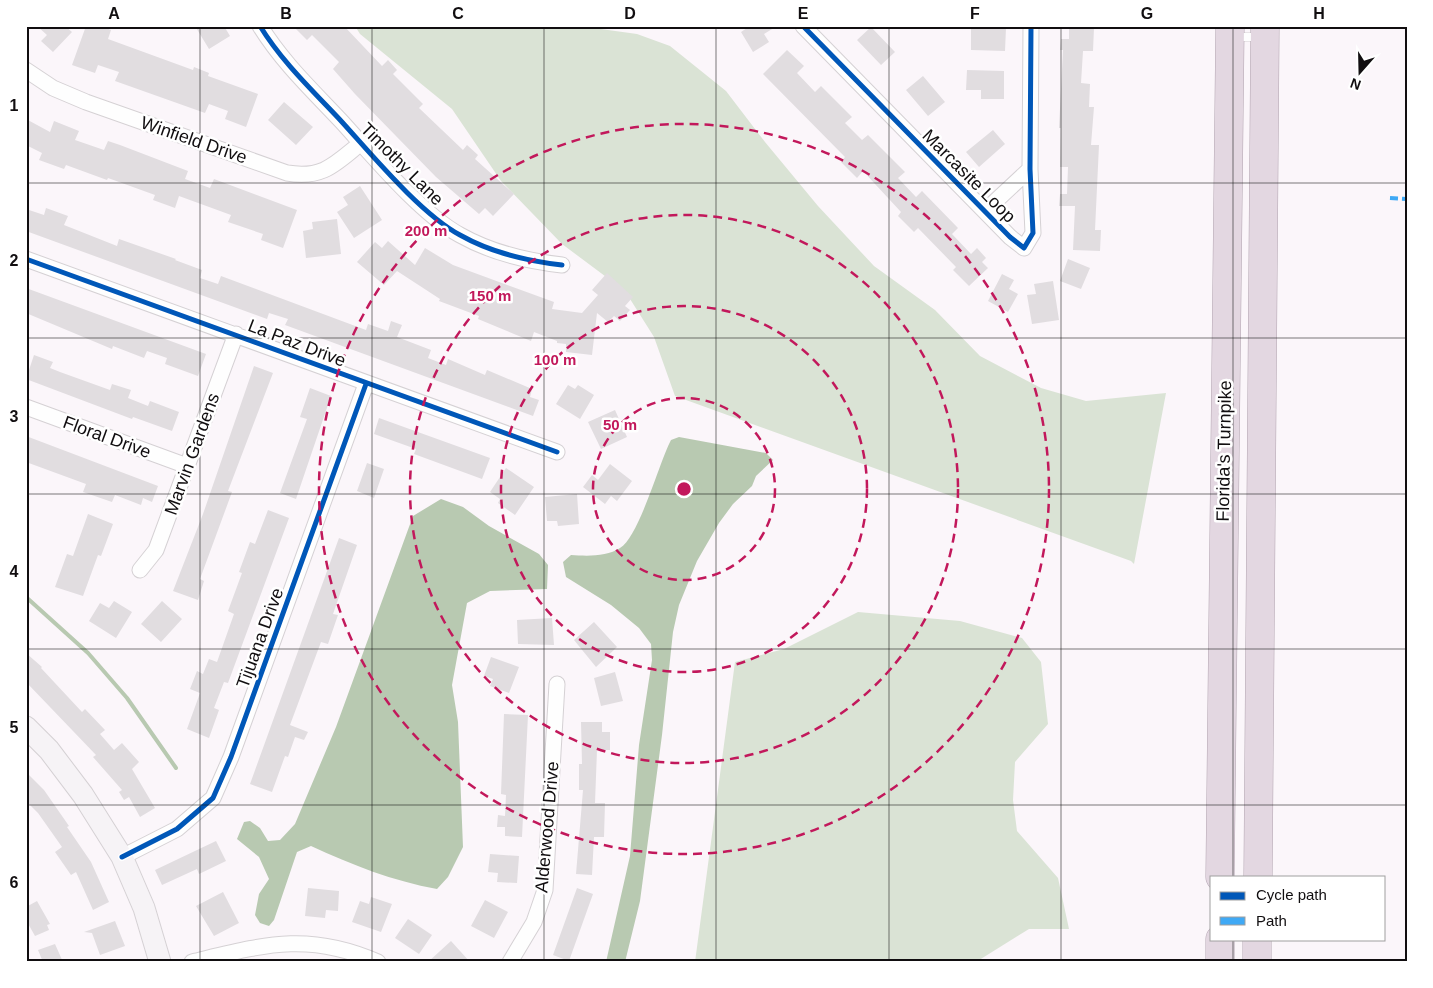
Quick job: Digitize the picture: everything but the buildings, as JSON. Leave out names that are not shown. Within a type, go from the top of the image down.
[{"type":"highway","name":"Florida's Turnpike","points":[[1220,876],[1230,31]]},
{"type":"highway","name":"Florida's Turnpike","points":[[1258,876],[1264,32]]},
{"type":"highway","points":[[1220,940],[1220,962]]},
{"type":"highway","points":[[1257,940],[1257,962]]},
{"type":"street","name":"Timothy Lane","points":[[260,26],[273,47],[361,143],[426,210],[460,235],[484,246],[536,262],[562,265]]},
{"type":"street","name":"Marcasite Loop","points":[[803,26],[984,211],[1024,248],[1033,233],[1030,169],[1031,26]]},
{"type":"street","name":"Winfield Drive","points":[[26,70],[53,88],[86,102],[287,173],[303,176],[332,168],[361,143]]},
{"type":"street","name":"Marcasite Loop","points":[[984,211],[1030,169]]},
{"type":"street","name":"La Paz Drive","points":[[26,259],[557,452]]},
{"type":"street","name":"Marvin Gardens","points":[[140,570],[156,550],[236,334]]},
{"type":"street","name":"Tijuana Drive","points":[[122,856],[176,829],[212,798],[231,757],[366,384]]},
{"type":"street","name":"Floral Drive","points":[[26,407],[187,466]]},
{"type":"street","name":"Alderwood Drive","points":[[510,962],[534,922],[545,890],[557,684]]},
{"type":"street","points":[[26,727],[49,750],[83,795],[122,856],[144,908],[160,962]]},
{"type":"street","points":[[192,962],[266,944],[312,943],[332,946],[378,962]]},
{"type":"lane","points":[[1230,31],[1264,32]]},
{"type":"shaded area","points":[[355,26],[579,26],[637,34],[670,46],[726,91],[818,206],[874,266],[935,310],[980,356],[1041,388],[1086,401],[1166,393],[1134,564],[1131,561],[675,396],[654,337],[625,291],[562,244],[501,181],[452,109],[360,34]]},
{"type":"shaded area","points":[[679,437],[766,453],[773,460],[756,476],[752,486],[733,504],[719,523],[697,561],[679,605],[673,632],[662,735],[640,901],[625,962],[606,962],[630,856],[639,745],[652,660],[651,644],[639,628],[611,605],[566,577],[563,562],[571,555],[590,556],[609,553],[620,548],[627,541],[641,515],[671,440]]},
{"type":"shaded area","points":[[441,499],[463,507],[489,526],[539,554],[548,565],[547,589],[490,591],[467,603],[452,685],[458,722],[463,847],[448,877],[437,889],[373,872],[311,846],[297,852],[274,920],[269,926],[260,923],[255,915],[259,894],[269,879],[259,857],[237,839],[244,822],[250,821],[260,828],[268,841],[280,840],[295,824],[336,727],[413,516]]},
{"type":"shaded area","points":[[858,612],[960,621],[1022,638],[1041,662],[1048,724],[1015,762],[1013,800],[1017,831],[1058,878],[1069,929],[1029,929],[976,962],[695,962],[735,662],[784,649]]},
{"type":"waterway","points":[[26,597],[88,653],[127,698],[176,768]]},
{"type":"marked path","points":[[1390,198],[1407,199]]},
{"type":"cycle path","points":[[260,26],[298,76],[382,167],[429,213],[460,235],[496,251],[562,265]]},
{"type":"cycle path","points":[[803,26],[1010,237],[1024,248],[1033,233],[1030,169],[1031,26]]},
{"type":"cycle path","points":[[26,259],[557,452]]},
{"type":"cycle path","points":[[122,857],[177,829],[213,798],[231,757],[366,384]]}]
